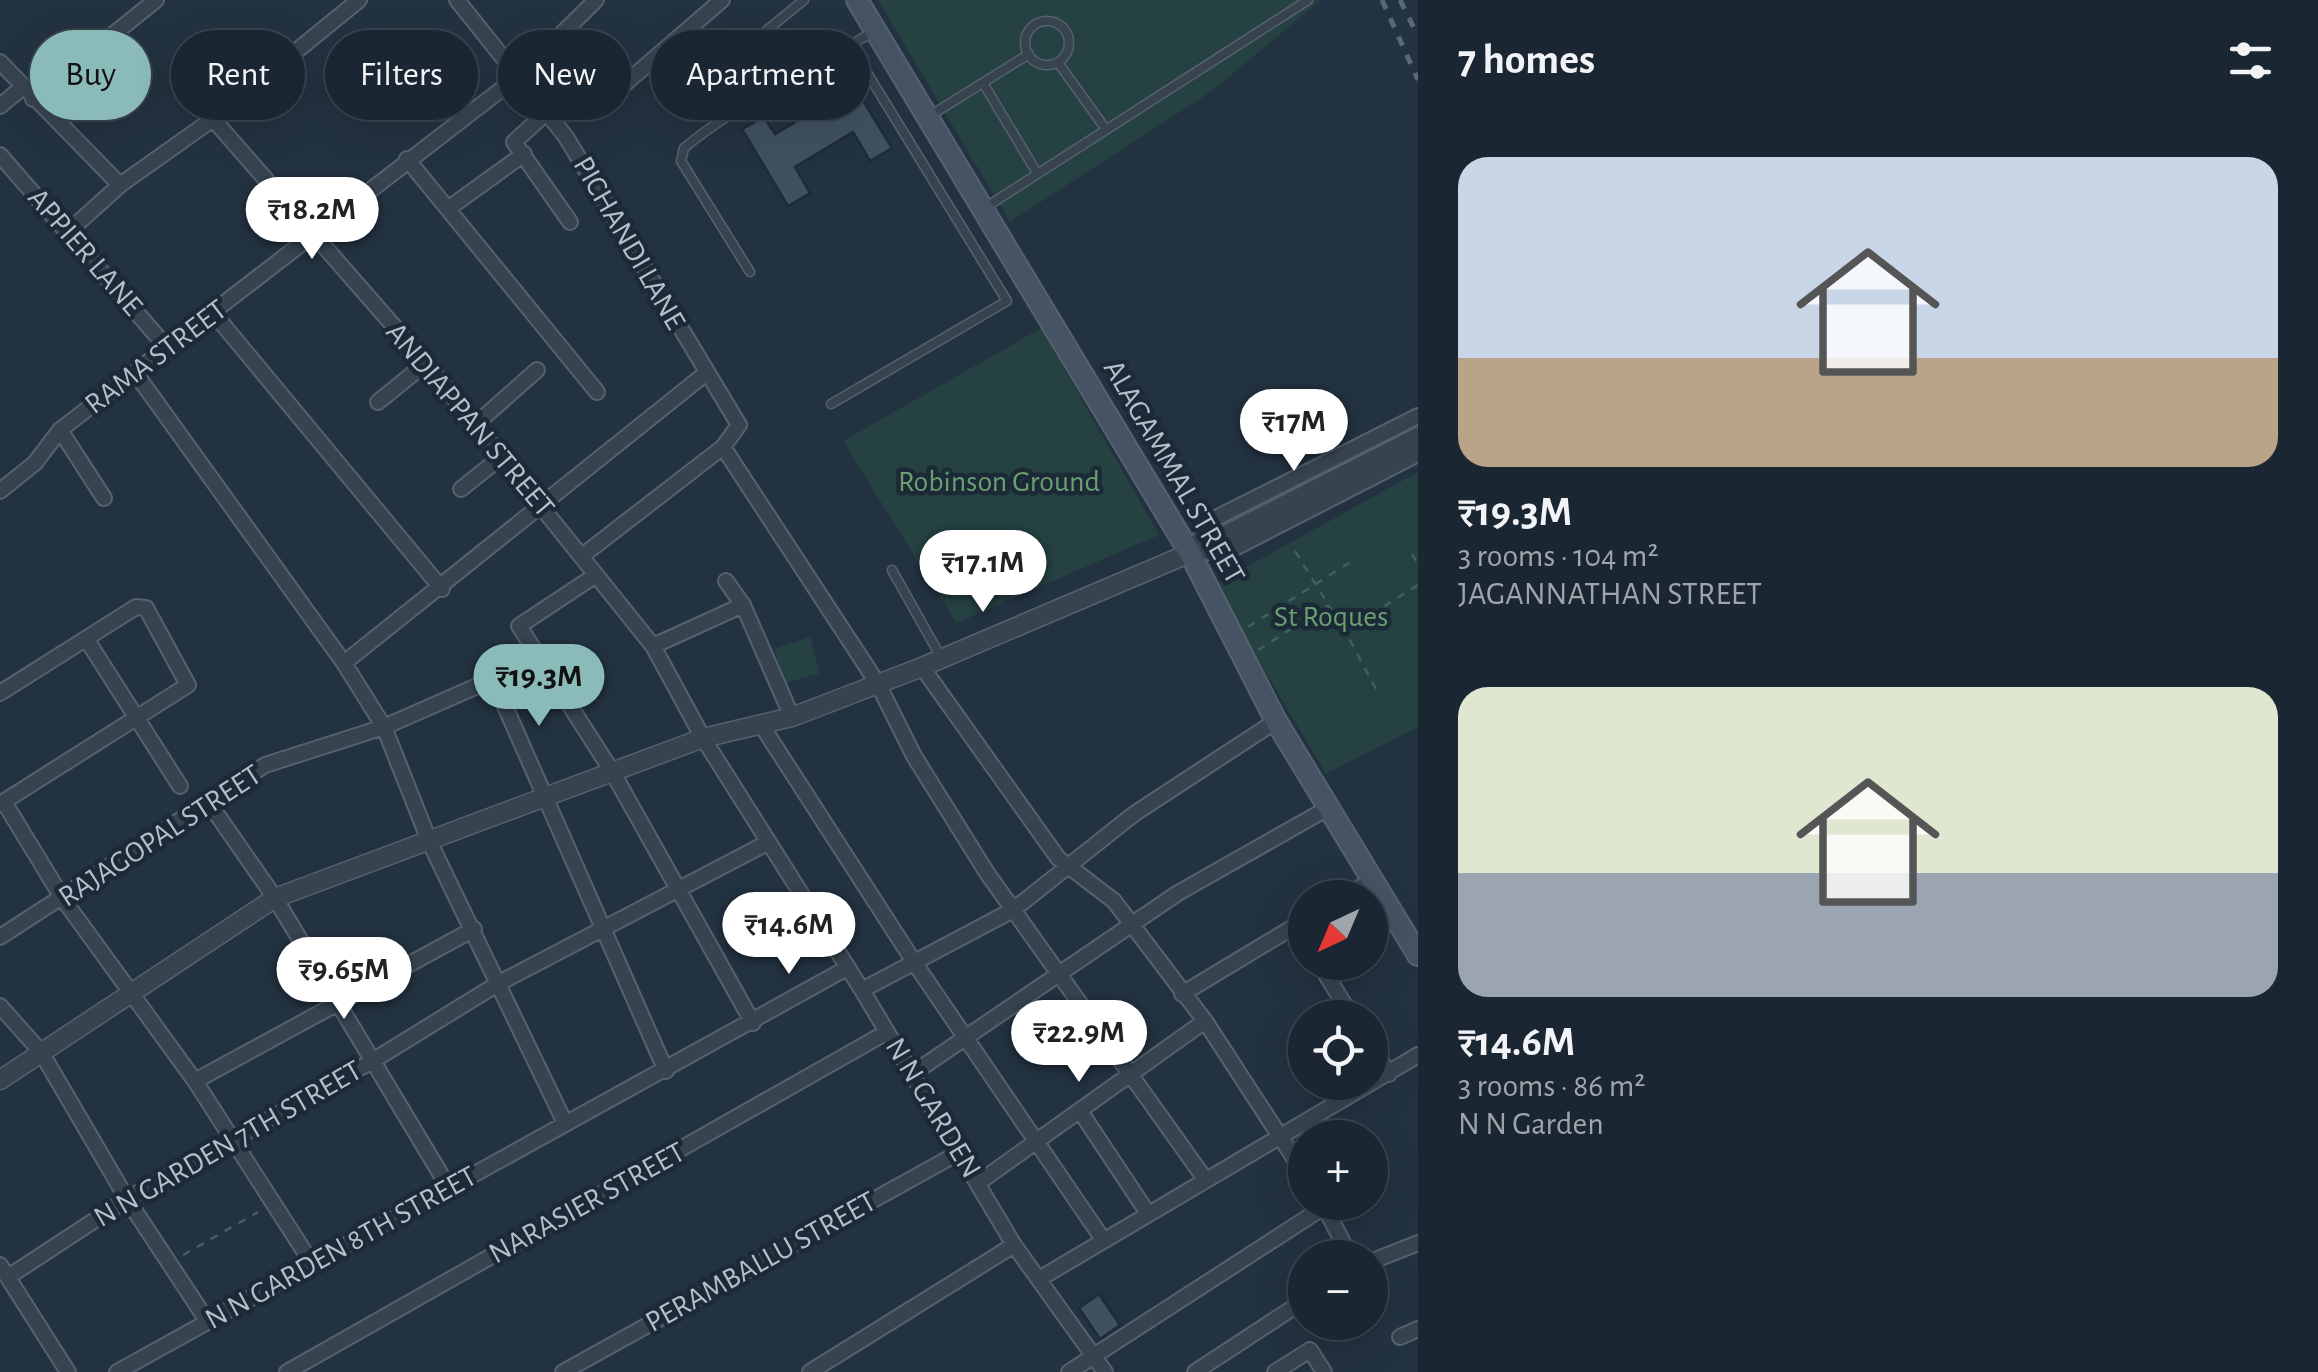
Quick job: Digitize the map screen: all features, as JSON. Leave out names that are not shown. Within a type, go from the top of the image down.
[{"type":"main road","name":"ALAGAMMAL STREET","points":[[856,0],[1190,553],[1276,721],[1418,955]]},
{"type":"street","points":[[0,106],[28,93],[156,0]]},
{"type":"street","points":[[305,44],[359,0]]},
{"type":"street","name":"PICHANDI LANE","points":[[457,0],[498,49]]},
{"type":"street","name":"RAMA STREET","points":[[566,30],[596,0]]},
{"type":"street","points":[[631,79],[722,0]]},
{"type":"street","points":[[0,62],[120,185]]},
{"type":"street","name":"RAMA STREET","points":[[0,490],[35,463],[60,430],[169,350],[311,234],[498,91]]},
{"type":"street","points":[[68,232],[120,185],[211,120]]},
{"type":"street","name":"ANDIAPPAN STREET","points":[[213,120],[426,363],[540,503],[653,646],[704,738]]},
{"type":"street","points":[[538,120],[514,142],[570,222]]},
{"type":"street","name":"PICHANDI LANE","points":[[554,120],[739,425],[723,446]]},
{"type":"street","points":[[449,208],[524,154]]},
{"type":"street","name":"APPIER LANE","points":[[0,155],[169,350]]},
{"type":"street","points":[[407,159],[597,392]]},
{"type":"street","points":[[215,314],[442,589]]},
{"type":"street","points":[[378,402],[426,363]]},
{"type":"street","points":[[476,424],[537,370]]},
{"type":"street","points":[[136,374],[344,663],[384,727],[430,843],[564,1123]]},
{"type":"street","points":[[344,663],[442,589],[540,503],[705,374]]},
{"type":"street","points":[[1190,553],[1212,520],[1418,416]]},
{"type":"street","points":[[60,430],[104,498]]},
{"type":"street","points":[[0,1080],[135,995],[276,898],[704,738],[762,726],[922,668],[1190,553],[1418,437]]},
{"type":"street","points":[[582,556],[723,446],[878,684],[914,756],[1013,910],[1063,974],[1204,1178]]},
{"type":"street","points":[[1190,553],[1229,552],[1418,454]]},
{"type":"street","points":[[460,489],[501,458]]},
{"type":"street","points":[[596,575],[519,626],[613,772],[753,1023]]},
{"type":"street","points":[[726,581],[742,606],[792,716]]},
{"type":"street","points":[[653,646],[742,606]]},
{"type":"street","points":[[0,694],[136,607],[146,608],[188,685],[2,803],[63,900],[196,1082],[311,1262]]},
{"type":"street","points":[[87,640],[180,786]]},
{"type":"street","points":[[922,668],[1058,858],[1114,901],[1205,1021],[1288,1147]]},
{"type":"street","name":"RAJAGOPAL STREET","points":[[0,937],[63,900],[265,765],[384,727],[493,679],[546,798]]},
{"type":"street","points":[[862,990],[1013,910],[1134,814],[1276,721]]},
{"type":"street","points":[[762,726],[916,964],[1102,1238]]},
{"type":"street","name":"N N GARDEN","points":[[704,738],[862,990],[1014,1245],[1104,1372]]},
{"type":"street","points":[[546,798],[666,1071]]},
{"type":"street","points":[[209,804],[276,898],[449,1188]]},
{"type":"street","points":[[912,1074],[1178,893],[1330,806]]},
{"type":"street","name":"N N GARDEN 7TH STREET","points":[[4,1271],[234,1142],[499,983],[767,843]]},
{"type":"street","points":[[196,1082],[337,1000],[474,929]]},
{"type":"street","points":[[1182,994],[1288,930]]},
{"type":"street","name":"N N GARDEN 8TH STREET","points":[[117,1372],[847,968]]},
{"type":"street","points":[[0,1006],[41,1052],[127,1199],[208,1322]]},
{"type":"street","points":[[978,1183],[1036,1139],[1134,1076],[1205,1021]]},
{"type":"street","name":"NARASIER STREET","points":[[287,1372],[887,1032]]},
{"type":"street","points":[[1038,1279],[1418,1055]]},
{"type":"street","points":[[1080,1110],[1147,1212]]},
{"type":"street","name":"PERAMBALLU STREET","points":[[563,1372],[960,1152]]},
{"type":"street","points":[[1069,1372],[1300,1220]]},
{"type":"street","points":[[810,1372],[1014,1245]]},
{"type":"street","points":[[1388,1257],[1416,1249]]},
{"type":"street","points":[[4,1271],[68,1372]]},
{"type":"street","points":[[1195,1372],[1288,1311]]},
{"type":"street","points":[[1400,1337],[1418,1329]]},
{"type":"street","points":[[1275,1372],[1310,1350],[1324,1372]]},
{"type":"lane","points":[[766,30],[804,0]]},
{"type":"lane","points":[[984,209],[1104,128],[1308,0]]},
{"type":"lane","points":[[1037,22],[1057,23],[1068,46],[1059,64],[1046,66],[1030,54],[1024,41],[1037,22]]},
{"type":"lane","points":[[870,34],[876,31]]},
{"type":"lane","points":[[928,117],[1030,54]]},
{"type":"lane","points":[[1059,64],[1104,128]]},
{"type":"lane","points":[[870,78],[1008,301]]},
{"type":"lane","points":[[983,83],[1037,173]]},
{"type":"lane","points":[[725,120],[684,148],[681,161],[750,272]]},
{"type":"lane","points":[[831,404],[1008,301],[1026,280]]},
{"type":"lane","points":[[892,570],[942,659]]},
{"type":"path","points":[[1294,551],[1376,689]]},
{"type":"path","points":[[1412,554],[1418,564]]},
{"type":"path","points":[[1234,636],[1352,561]]},
{"type":"path","points":[[1345,631],[1418,584]]},
{"type":"path","points":[[1244,658],[1329,605]]},
{"type":"path","points":[[169,1264],[274,1203]]},
{"type":"green space","points":[[878,0],[1321,0],[1212,91],[1010,222]]},
{"type":"green space","name":"Robinson Ground","points":[[1041,328],[1159,535],[956,623],[843,441]]},
{"type":"green space","name":"St Roques","points":[[1418,472],[1418,727],[1326,774],[1214,585]]},
{"type":"green space","points":[[810,637],[820,673],[785,683],[774,649]]},
{"type":"building","points":[[870,112],[892,148],[870,161],[853,132],[795,167],[810,193],[788,206],[742,129],[766,120],[775,134],[799,120],[870,120]]},
{"type":"building","points":[[1099,1294],[1120,1325],[1100,1339],[1079,1308]]},
{"type":"railway","points":[[1382,0],[1418,80]]},
{"type":"railway","points":[[1400,0],[1418,36]]}]
